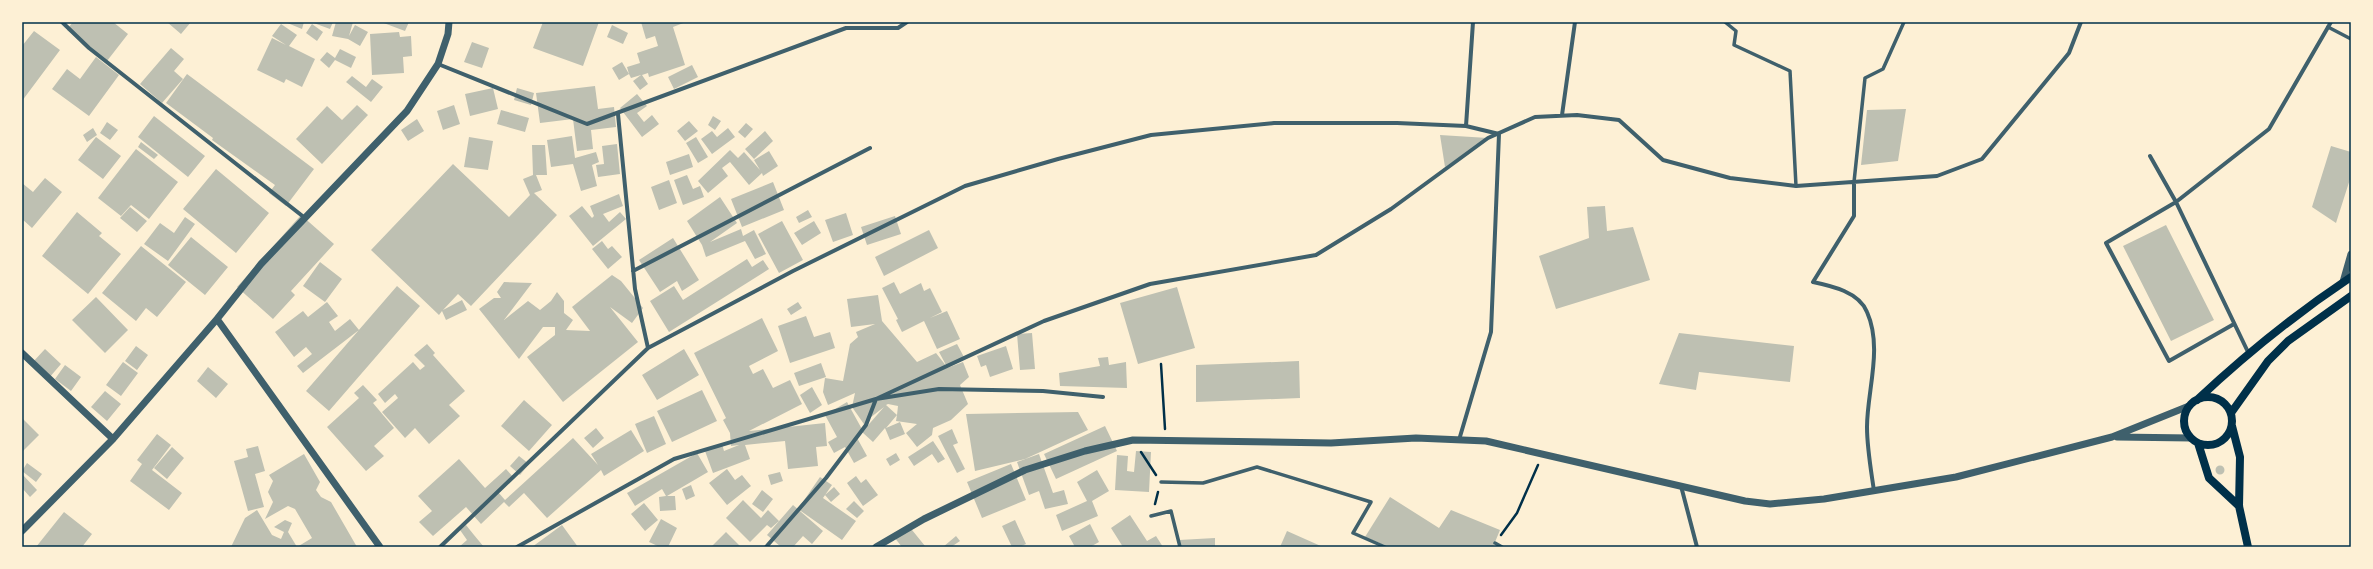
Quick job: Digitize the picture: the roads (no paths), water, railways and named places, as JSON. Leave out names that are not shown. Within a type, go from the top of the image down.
[{"type":"main road","points":[[2232,425],[2230,432],[2219,442],[2205,445],[2198,443],[2191,438],[2185,426],[2186,412],[2189,406],[2248,352],[2313,302],[2351,277]]},
{"type":"main road","points":[[2230,413],[2268,361],[2283,346],[2351,296]]},
{"type":"main road","points":[[2197,400],[2204,397],[2219,400],[2225,404],[2230,413],[2240,457],[2239,506],[2248,547]]},
{"type":"main road","points":[[2198,443],[2209,478],[2239,506]]},
{"type":"street","points":[[62,22],[89,48],[305,218]]},
{"type":"street","points":[[22,531],[113,440],[217,319],[261,264],[407,110],[438,64],[448,34],[449,22]]},
{"type":"street","points":[[438,64],[587,124],[618,114],[846,28],[898,28],[907,22]]},
{"type":"street","points":[[1466,126],[1474,22]]},
{"type":"street","points":[[1562,116],[1575,22]]},
{"type":"street","points":[[1724,22],[1736,30],[1734,45],[1790,71],[1796,186]]},
{"type":"street","points":[[1874,491],[1867,427],[1874,357],[1872,333],[1867,311],[1855,297],[1836,287],[1813,282],[1854,216],[1854,182],[1865,78],[1884,69],[1904,22]]},
{"type":"street","points":[[766,547],[826,478],[866,425],[876,399],[1044,321],[1150,284],[1316,255],[1391,209],[1445,167],[1488,138],[1535,117],[1577,115],[1619,120],[1663,160],[1730,178],[1796,186],[1937,176],[1982,159],[2069,53],[2081,22]]},
{"type":"street","points":[[2234,324],[2169,361],[2106,243],[2176,202],[2269,129],[2331,22]]},
{"type":"street","points":[[2328,27],[2351,39]]},
{"type":"street","points":[[618,114],[633,271],[648,348]]},
{"type":"street","points":[[440,547],[648,348],[793,271],[966,186],[1058,159],[1151,135],[1274,123],[1397,123],[1466,126],[1499,134]]},
{"type":"street","points":[[1458,441],[1491,332],[1499,134]]},
{"type":"street","points":[[633,271],[870,148]]},
{"type":"street","points":[[2150,156],[2176,202],[2248,352]]},
{"type":"street","points":[[2343,282],[2351,254]]},
{"type":"street","points":[[217,319],[380,547]]},
{"type":"street","points":[[22,353],[26,355],[113,440]]},
{"type":"street","points":[[517,547],[674,459],[876,399],[938,390],[1043,391],[1103,397]]},
{"type":"street","points":[[876,547],[924,519],[1025,470],[1085,451],[1133,440],[1331,443],[1416,438],[1486,441],[1544,453],[1745,501],[1770,504],[1824,499],[1956,477],[2112,437],[2189,406]]},
{"type":"street","points":[[2112,437],[2191,438]]},
{"type":"street","points":[[1161,482],[1203,483],[1258,467],[1371,502],[1353,533],[1385,547]]},
{"type":"street","points":[[1681,486],[1697,547]]},
{"type":"street","points":[[1151,516],[1171,511],[1180,547]]},
{"type":"street","points":[[1495,544],[1502,547]]}]
